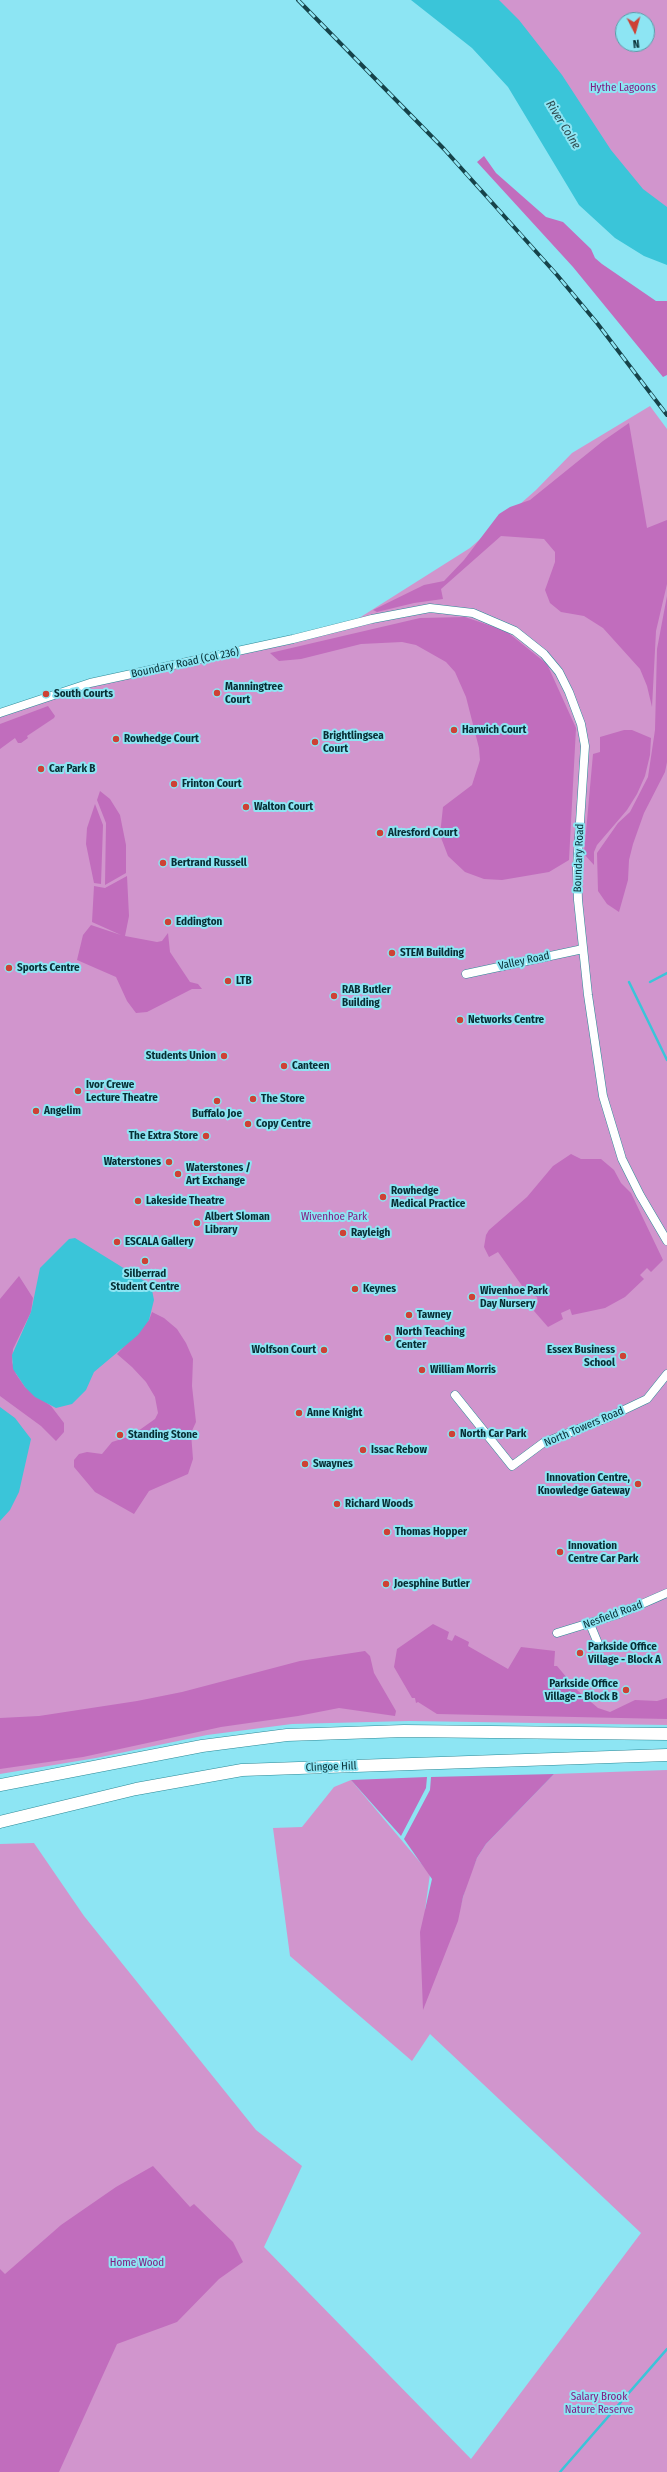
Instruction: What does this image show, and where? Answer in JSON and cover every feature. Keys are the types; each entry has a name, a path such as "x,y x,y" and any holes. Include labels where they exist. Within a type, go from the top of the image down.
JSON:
{"main road":[{"path":"0,1785 202,1746 287,1735 404,1731 667,1734"},
{"name":"Clingoe Hill","path":"0,1822 151,1786 242,1770 667,1755"}],"street":[{"name":"Boundary Road","path":"372,619 430,608 473,613 515,631 544,654 559,672 577,713 585,746 577,868 583,949 592,1020 607,1109 622,1159 631,1179 667,1241"},
{"name":"Boundary Road (Col 236)","path":"0,713 90,683 285,641 372,619"},
{"name":"Valley Road","path":"466,974 583,949"},
{"name":"North Towers Road","path":"455,1395 512,1466 543,1443 609,1417 647,1399 667,1374"},
{"name":"Nesfield Road","path":"557,1633 590,1624 624,1612 667,1593"},
{"path":"590,1624 597,1642"}],"green space":[{"name":"Hythe Lagoons","path":"476,0 667,0 667,233"},
{"path":"484,156 496,173 546,217 563,222 591,249 595,258 602,264 656,301 667,301 667,375 663,377 573,267 477,162"},
{"name":"Wivenhoe Park","path":"650,406 667,429 667,1725 409,1721 292,1724 207,1735 96,1758 0,1774 0,713 65,691 348,625 470,548 536,490 572,453"},
{"path":"629,423 647,528 667,520 667,584 656,631 652,707 647,686 640,669 603,628 584,616 561,612 550,603 545,590 555,562 555,552 544,539 501,536 441,589 443,599 414,603 377,612 373,610 424,585 444,581 464,560 499,514 510,507 530,500 603,441"},
{"path":"667,596 667,762 665,772 644,813 633,844 629,860 628,880 619,912 607,904 598,891 597,853 618,823 630,812 648,777 655,730 657,649"},
{"path":"465,617 506,631 547,664 576,728 569,860 549,872 502,880 484,879 465,872 448,856 440,835 443,807 472,785 480,760 479,748 466,697 455,672 446,662 416,645 402,642 361,644 301,659 279,661 270,653 420,618"},
{"path":"48,706 55,716 54,718 27,736 28,738 21,743 18,743 15,738 0,749 0,724"},
{"path":"624,730 632,730 651,738 650,755 645,776 637,794 627,810 597,845 594,852 594,865 584,854 593,754 600,752 600,737"},
{"path":"100,791 110,799 120,815 126,845 126,873 105,885 106,823 97,800"},
{"path":"95,804 103,825 101,884 94,883 86,844 87,828"},
{"path":"127,876 129,916 125,936 157,942 162,941 168,933 170,952 190,982 198,984 202,989 192,989 147,1012 136,1013 127,1001 116,977 77,960 83,935 91,925 121,935 92,922 94,886 105,888"},
{"path":"571,1154 581,1159 601,1159 614,1170 621,1183 631,1193 663,1260 651,1272 647,1268 640,1275 644,1279 625,1297 605,1308 572,1315 570,1309 561,1313 563,1319 548,1327 534,1311 538,1302 537,1297 525,1290 498,1252 489,1257 484,1247 486,1235 489,1230 527,1197 553,1166"},
{"path":"19,1276 33,1298 31,1312 13,1349 12,1362 16,1374 25,1387 51,1406 64,1423 64,1432 56,1441 41,1426 0,1396 0,1299"},
{"path":"152,1312 164,1318 177,1329 186,1343 193,1359 192,1386 196,1422 191,1433 193,1459 188,1474 149,1491 134,1514 95,1492 74,1467 74,1460 79,1454 87,1452 102,1454 112,1442 131,1436 155,1419 158,1413 155,1397 146,1382 117,1354 149,1320"},
{"path":"433,1624 449,1632 447,1639 452,1641 455,1635 469,1642 468,1646 508,1669 521,1647 555,1651 554,1666 557,1666 578,1691 598,1708 610,1712 635,1700 657,1701 667,1698 667,1719 437,1714 418,1702 416,1703 415,1698 412,1698 394,1667 397,1649"},
{"path":"365,1651 370,1656 374,1673 396,1711 395,1716 339,1708 298,1716 221,1727 83,1757 0,1769 0,1718 39,1716 137,1701 182,1692 300,1661"},
{"name":"Salary Brook Nature Reserve","path":"667,1770 667,2472 0,2472 0,1844 34,1843 84,1916 256,2130 302,2166 264,2247 471,2459 641,2233 430,2034 412,2061 290,1956 273,1828 302,1827 334,1787 351,1780 430,1874 425,1910 460,1908 468,1879 477,1858 486,1844 554,1774"},
{"path":"554,1774 486,1844 477,1858 463,1897 458,1921 423,2010 420,1932 432,1879 404,1839 430,1790 431,1777"},
{"path":"427,1777 426,1788 401,1836 351,1780"},
{"name":"Home Wood","path":"153,2166 190,2207 194,2204 233,2242 243,2262 219,2279 177,2322 117,2344 59,2472 0,2472 0,2269 5,2274 61,2225 116,2187"}],"water":[{"name":"River Colne","path":"411,0 499,0 519,20 562,75 611,150 643,189 667,207 667,265 644,256 615,238 579,205 508,87 472,48"},
{"path":"75,1238 151,1285 154,1300 149,1320 138,1335 94,1372 86,1390 72,1404 56,1408 35,1397 25,1387 13,1369 12,1355 31,1312 40,1268 69,1239"},
{"path":"0,1407 15,1418 31,1439 19,1492 10,1510 0,1521"}],"waterway":[{"path":"650,982 667,973"},
{"path":"629,982 667,1060"},
{"path":"560,2472 667,2349"}],"railway":[{"path":"298,0 444,149 557,275 597,323 667,415"}],"place":[{"name":"Manningtree Court","path":"217,693"},
{"name":"South Courts","path":"46,694"},
{"name":"Harwich Court","path":"454,730"},
{"name":"Rowhedge Court","path":"116,739"},
{"name":"Brightlingsea Court","path":"315,742"},
{"name":"Car Park B","path":"41,769"},
{"name":"Frinton Court","path":"174,784"},
{"name":"Walton Court","path":"246,807"},
{"name":"Alresford Court","path":"380,833"},
{"name":"Bertrand Russell","path":"163,863"},
{"name":"Eddington","path":"168,922"},
{"name":"STEM Building","path":"392,953"},
{"name":"Sports Centre","path":"9,968"},
{"name":"LTB","path":"228,981"},
{"name":"RAB Butler Building","path":"334,996"},
{"name":"Networks Centre","path":"460,1020"},
{"name":"Students Union","path":"224,1056"},
{"name":"Canteen","path":"284,1066"},
{"name":"Ivor Crewe Lecture Theatre","path":"78,1091"},
{"name":"The Store","path":"253,1099"},
{"name":"Buffalo Joe","path":"217,1101"},
{"name":"Angelim","path":"36,1111"},
{"name":"Copy Centre","path":"248,1124"},
{"name":"The Extra Store","path":"206,1136"},
{"name":"Waterstones","path":"169,1162"},
{"name":"Waterstones / Art Exchange","path":"178,1174"},
{"name":"Rowhedge Medical Practice","path":"383,1197"},
{"name":"Lakeside Theatre","path":"138,1201"},
{"name":"Albert Sloman Library","path":"197,1223"},
{"name":"Rayleigh","path":"343,1233"},
{"name":"ESCALA Gallery","path":"117,1242"},
{"name":"Silberrad Student Centre","path":"145,1261"},
{"name":"Keynes","path":"355,1289"},
{"name":"Wivenhoe Park Day Nursery","path":"472,1297"},
{"name":"Tawney","path":"409,1315"},
{"name":"North Teaching Center","path":"388,1338"},
{"name":"Wolfson Court","path":"324,1350"},
{"name":"Essex Business School","path":"623,1356"},
{"name":"William Morris","path":"422,1370"},
{"name":"Anne Knight","path":"299,1413"},
{"name":"North Car Park","path":"452,1434"},
{"name":"Standing Stone","path":"120,1435"},
{"name":"Issac Rebow","path":"363,1450"},
{"name":"Swaynes","path":"305,1464"},
{"name":"Innovation Centre, Knowledge Gateway","path":"638,1484"},
{"name":"Richard Woods","path":"337,1504"},
{"name":"Thomas Hopper","path":"387,1532"},
{"name":"Innovation Centre Car Park","path":"560,1552"},
{"name":"Joesphine Butler","path":"386,1584"},
{"name":"Parkside Office Village - Block A","path":"580,1653"},
{"name":"Parkside Office Village - Block B","path":"626,1690"}]}
